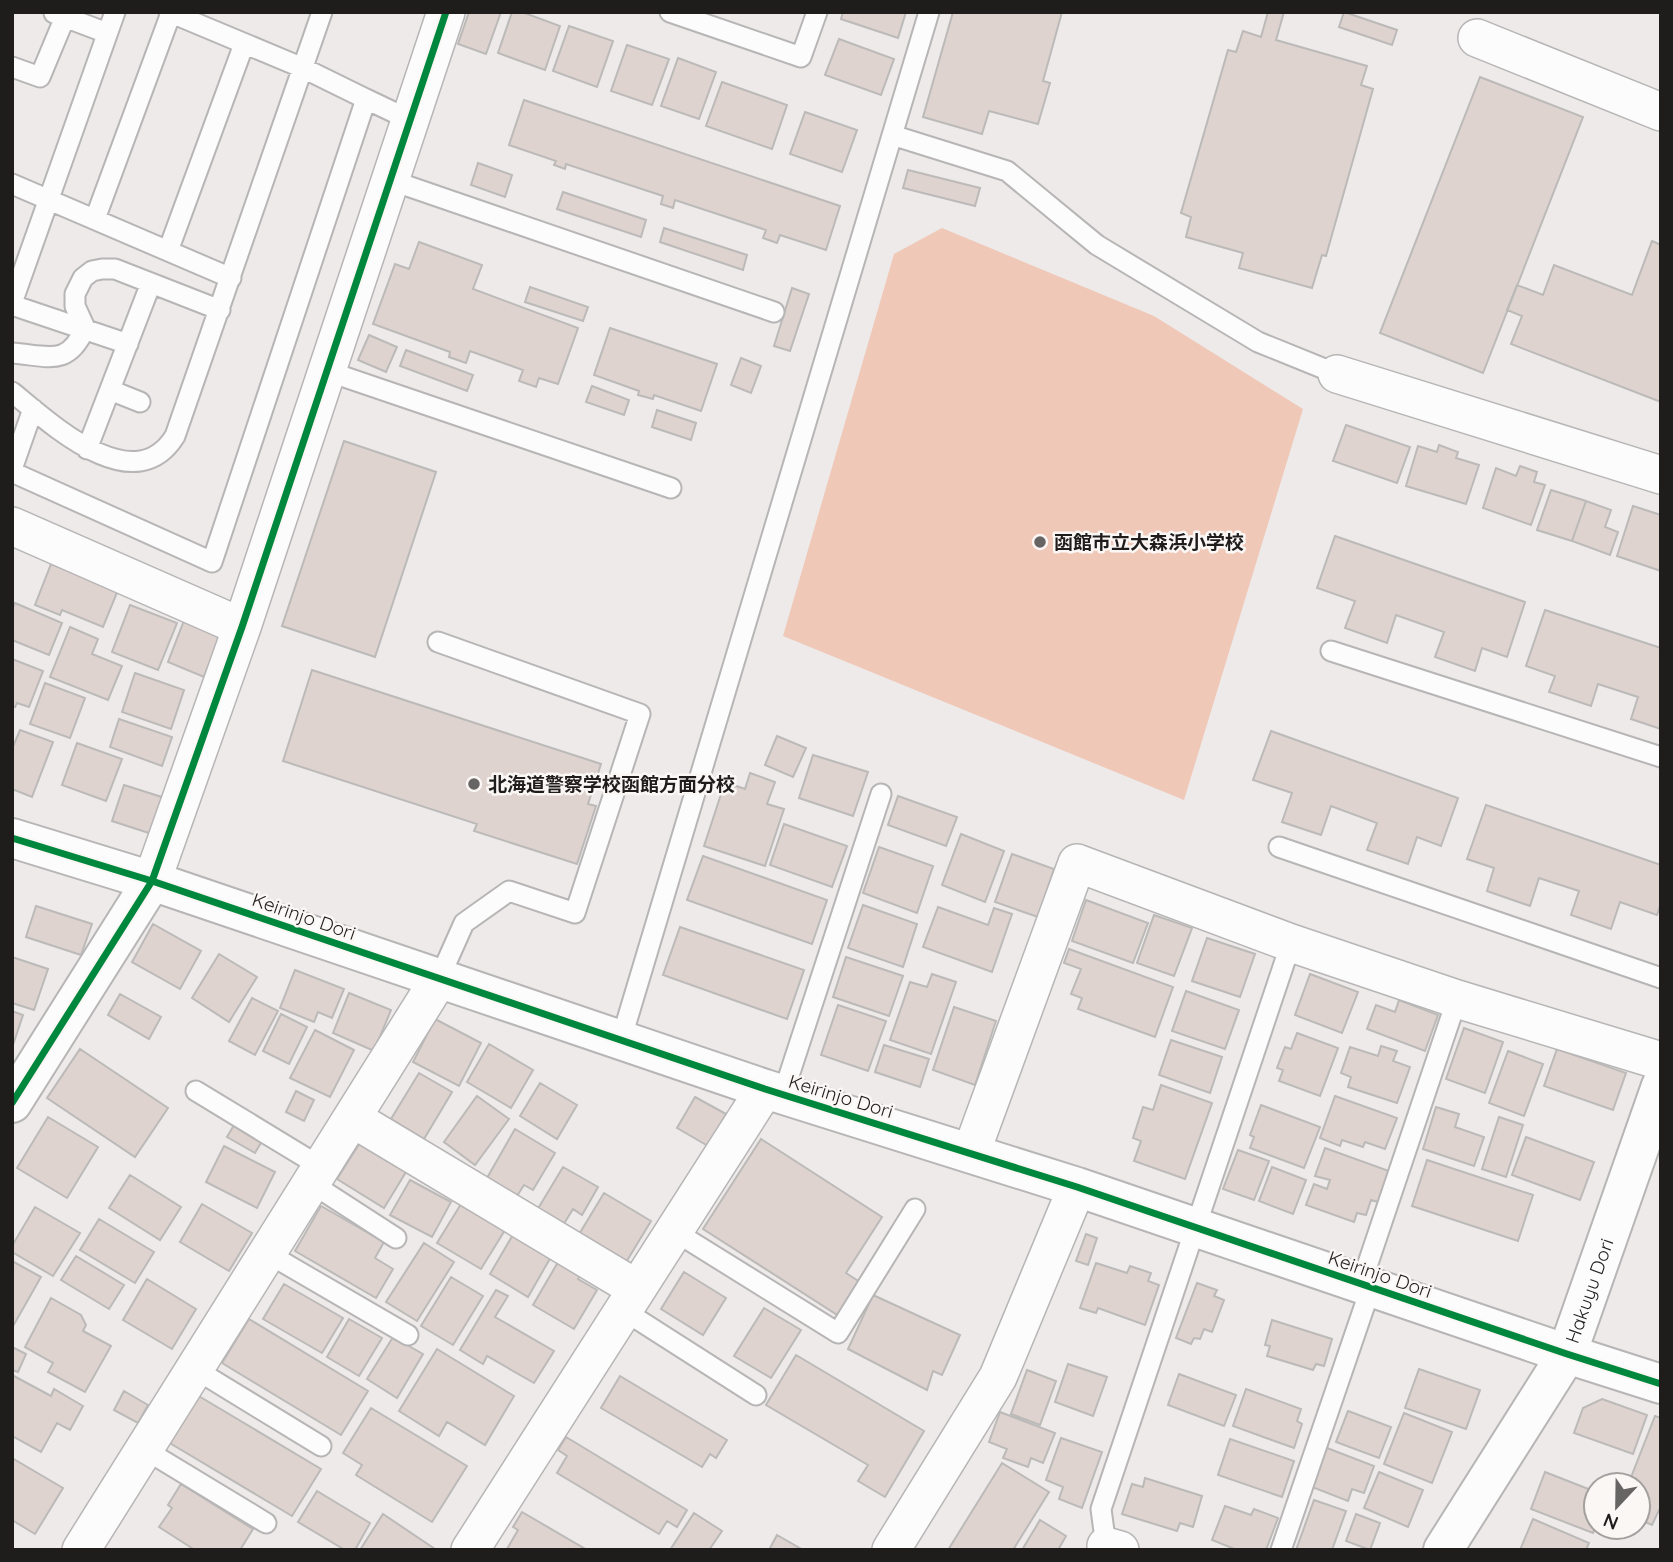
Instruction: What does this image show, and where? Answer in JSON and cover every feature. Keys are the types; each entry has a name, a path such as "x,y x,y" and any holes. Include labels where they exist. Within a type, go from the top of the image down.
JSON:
{"street":[{"path":"12,1103 152,881 242,627 446,12"},
{"path":"1477,38 1661,112"},
{"path":"1337,374 1661,475"},
{"path":"12,527 242,627"},
{"name":"Keirinjo Dori","path":"12,838 152,881 774,1091 1077,1187 1661,1384"},
{"path":"971,1153 1077,863 1292,943 1457,999 1661,1061"},
{"path":"81,1550 439,979"},
{"name":"Hakuyu Dori","path":"1443,1550 1567,1354 1661,1086"},
{"path":"470,1550 674,1231 774,1091"},
{"path":"352,1118 630,1300"},
{"path":"891,1550 998,1377 1077,1187"}],"lane":[{"path":"115,12 12,304 128,344"},
{"path":"12,392 87,449 104,457 128,462 152,457 170,445 220,310 322,12"},
{"path":"670,12 801,57 817,12"},
{"path":"621,1040 929,12"},
{"path":"94,219 170,13 303,68 410,120"},
{"path":"12,67 40,77 59,15 107,33"},
{"path":"168,251 244,44"},
{"path":"33,409 12,470 212,562 366,99"},
{"path":"892,135 1007,171 1097,245 1258,342 1337,374"},
{"path":"390,180 774,312"},
{"path":"12,184 231,278"},
{"path":"85,328 76,310 75,299 80,281 88,273 110,268 220,310"},
{"path":"87,449 151,283"},
{"path":"12,353 64,355 78,344 85,328"},
{"path":"327,371 671,488"},
{"path":"110,390 140,402"},
{"path":"438,642 640,714 575,913 509,891 464,923 439,979"},
{"path":"1331,652 1661,757"},
{"path":"774,1091 881,794"},
{"path":"1279,847 1661,978"},
{"path":"1113,1548 1101,1509 1292,943"},
{"path":"1281,1550 1457,999"},
{"path":"196,1091 316,1175 396,1238"},
{"path":"674,1231 838,1334 915,1209"},
{"path":"267,1253 408,1335"},
{"path":"630,1300 756,1395"},
{"path":"195,1369 321,1446"},
{"path":"144,1449 266,1523"}],"shaded area":[{"path":"942,228 1154,316 1303,409 1184,800 783,636 894,254"}],"building":[{"path":"469,12 501,12 486,54 458,44"},
{"path":"512,12 522,12 560,26 545,70 498,53"},
{"path":"843,12 906,12 898,38 841,19"},
{"path":"953,12 1062,12 1043,81 1050,83 1038,124 989,111 982,134 923,117"},
{"path":"1268,12 1284,12 1276,40 1367,66 1361,85 1373,89 1326,256 1322,255 1312,288 1239,268 1243,253 1186,237 1191,217 1181,213 1228,50 1236,52 1243,31 1261,37"},
{"path":"1344,12 1397,30 1392,45 1339,27"},
{"path":"569,26 613,41 597,87 553,71"},
{"path":"839,39 894,59 881,95 825,75"},
{"path":"627,45 669,59 652,105 611,91"},
{"path":"678,58 716,72 699,119 661,106"},
{"path":"1480,77 1583,117 1483,373 1380,333"},
{"path":"722,82 787,105 772,149 706,126"},
{"path":"524,100 840,206 826,250 780,235 777,243 763,238 766,230 675,200 673,208 661,204 663,196 566,164 565,169 554,165 556,161 509,145"},
{"path":"805,112 857,130 842,172 790,154"},
{"path":"478,163 512,175 505,197 471,185"},
{"path":"908,170 980,188 975,206 903,188"},
{"path":"563,192 646,220 641,237 557,209"},
{"path":"664,228 747,255 743,270 660,242"},
{"path":"1652,241 1661,245 1661,402 1511,344 1522,316 1507,310 1517,285 1543,295 1554,265 1632,295"},
{"path":"419,242 482,265 473,289 578,328 558,384 539,378 536,387 519,381 523,370 470,351 466,363 449,357 450,352 373,324 395,264 409,269"},
{"path":"530,287 588,307 583,321 525,302"},
{"path":"792,288 809,294 790,351 774,346"},
{"path":"610,328 717,364 701,411 654,395 653,399 638,395 639,391 594,375"},
{"path":"369,335 397,347 386,372 358,360"},
{"path":"406,350 473,375 467,391 400,366"},
{"path":"741,358 761,366 751,393 731,385"},
{"path":"592,386 629,400 624,415 586,402"},
{"path":"657,410 696,423 691,440 652,427"},
{"path":"1346,425 1410,447 1397,483 1333,461"},
{"path":"344,441 436,472 375,657 282,626"},
{"path":"1439,445 1458,452 1456,458 1479,465 1466,504 1406,486 1418,446 1437,452"},
{"path":"1520,466 1537,472 1534,482 1545,485 1531,525 1483,508 1496,468 1516,476"},
{"path":"1551,490 1586,501 1572,541 1537,530"},
{"path":"1586,501 1611,510 1605,527 1618,532 1610,555 1572,541"},
{"path":"1633,506 1661,515 1661,571 1617,556"},
{"path":"1335,536 1525,602 1507,657 1482,648 1475,671 1435,657 1444,632 1396,615 1387,643 1345,628 1355,601 1317,588"},
{"path":"51,564 118,590 103,627 62,610 60,615 35,605"},
{"path":"15,603 62,623 49,655 12,640 12,609"},
{"path":"130,605 177,623 158,670 112,652"},
{"path":"1545,610 1661,648 1661,729 1631,719 1638,697 1598,684 1591,706 1549,692 1555,676 1526,666"},
{"path":"185,618 222,633 204,677 168,662"},
{"path":"70,627 98,639 92,654 122,666 108,700 50,677"},
{"path":"12,659 43,671 29,707 17,703 15,707 12,706"},
{"name":"北海道警察学校函館方面分校","path":"312,670 601,764 588,804 596,806 577,864 474,831 477,824 283,761"},
{"path":"135,673 184,690 171,729 122,712"},
{"path":"45,683 85,698 70,738 30,724"},
{"path":"119,719 172,737 162,766 110,747"},
{"path":"20,730 53,742 32,797 12,789 12,749"},
{"path":"1271,731 1458,798 1441,846 1417,837 1408,864 1367,850 1377,823 1331,806 1321,835 1282,822 1292,793 1253,780"},
{"path":"777,736 806,748 793,777 765,765"},
{"path":"77,743 122,759 106,801 62,785"},
{"path":"813,755 868,772 853,816 799,798"},
{"path":"750,773 775,782 767,804 784,809 765,866 704,846 725,782 745,789"},
{"path":"124,785 168,799 155,835 112,821"},
{"path":"898,796 957,817 946,846 888,825"},
{"path":"1486,805 1661,865 1661,903 1657,915 1620,902 1611,929 1571,915 1579,891 1539,878 1530,906 1487,891 1494,868 1467,859"},
{"path":"784,824 847,846 832,887 770,865"},
{"path":"961,834 1004,851 985,902 942,885"},
{"path":"879,847 933,866 917,913 863,893"},
{"path":"1012,854 1054,869 1038,917 995,902"},
{"path":"703,856 827,900 812,944 687,900"},
{"path":"1086,900 1148,923 1133,963 1072,941"},
{"path":"863,905 917,924 903,967 848,948"},
{"path":"36,906 92,924 81,955 26,937"},
{"path":"938,907 988,925 994,908 1012,914 992,972 923,947"},
{"path":"1154,915 1192,928 1174,976 1137,963"},
{"path":"153,924 201,951 180,989 132,962"},
{"path":"680,927 804,970 787,1019 663,975"},
{"path":"1207,938 1255,954 1240,997 1192,981"},
{"path":"1069,949 1173,987 1155,1037 1078,1009 1082,998 1071,994 1081,969 1064,963"},
{"path":"219,954 257,977 229,1022 192,998"},
{"path":"12,957 48,969 34,1010 12,1003"},
{"path":"846,957 903,976 889,1016 833,997"},
{"path":"295,970 344,989 332,1018 318,1012 314,1022 280,1008"},
{"path":"932,974 956,982 931,1054 890,1040 910,982 927,987"},
{"path":"1310,974 1358,992 1342,1033 1295,1015"},
{"path":"1186,991 1239,1010 1225,1049 1172,1031"},
{"path":"349,993 391,1010 374,1051 333,1033"},
{"path":"120,994 161,1017 149,1039 108,1015"},
{"path":"252,998 278,1011 255,1055 229,1041"},
{"path":"1399,1000 1438,1015 1425,1051 1367,1029 1376,1005 1395,1012"},
{"path":"838,1005 886,1021 868,1071 821,1055"},
{"path":"954,1007 996,1021 975,1085 933,1070"},
{"path":"12,1011 23,1015 12,1048"},
{"path":"281,1014 307,1027 289,1064 263,1051"},
{"path":"435,1019 481,1043 459,1086 413,1062"},
{"path":"1464,1028 1503,1042 1485,1093 1446,1079"},
{"path":"315,1030 354,1050 330,1097 290,1078"},
{"path":"1297,1033 1338,1048 1320,1096 1279,1081 1283,1070 1277,1068 1285,1047 1291,1049"},
{"path":"1171,1040 1222,1057 1210,1093 1159,1075"},
{"path":"489,1044 533,1070 511,1108 467,1082"},
{"path":"884,1045 929,1059 920,1087 875,1072"},
{"path":"1381,1046 1397,1051 1393,1061 1410,1067 1397,1103 1348,1087 1351,1077 1341,1073 1350,1047 1378,1056"},
{"path":"80,1049 168,1108 135,1157 47,1098"},
{"path":"1557,1049 1626,1073 1613,1110 1544,1086"},
{"path":"1508,1051 1543,1064 1524,1116 1489,1103"},
{"path":"419,1073 452,1092 424,1139 391,1119"},
{"path":"540,1083 577,1105 557,1139 520,1116"},
{"path":"1161,1085 1212,1103 1185,1179 1134,1161 1141,1141 1133,1138 1143,1107 1153,1110"},
{"path":"296,1091 314,1100 304,1121 286,1112"},
{"path":"477,1096 509,1119 475,1165 444,1142"},
{"path":"1335,1096 1397,1118 1385,1149 1365,1142 1363,1147 1342,1140 1340,1146 1320,1138"},
{"path":"695,1097 726,1114 708,1146 677,1128"},
{"path":"1261,1105 1320,1127 1304,1168 1250,1148 1254,1137 1250,1135"},
{"path":"1436,1107 1459,1114 1455,1127 1484,1137 1474,1166 1423,1149"},
{"path":"48,1117 98,1147 67,1198 17,1168"},
{"path":"1499,1117 1523,1125 1506,1177 1482,1169"},
{"path":"234,1125 262,1141 255,1153 227,1137"},
{"path":"515,1129 555,1153 533,1190 524,1185 517,1196 487,1178"},
{"path":"1526,1137 1594,1162 1580,1200 1512,1175"},
{"path":"363,1138 409,1167 384,1208 337,1179"},
{"path":"761,1139 882,1217 846,1273 860,1282 839,1316 703,1229"},
{"path":"224,1146 275,1172 257,1208 206,1182"},
{"path":"1325,1148 1389,1171 1378,1202 1371,1200 1366,1215 1357,1213 1354,1222 1306,1205 1314,1184 1327,1189 1330,1180 1315,1176"},
{"path":"1238,1150 1269,1161 1254,1200 1223,1189"},
{"path":"1427,1160 1533,1195 1518,1241 1412,1206"},
{"path":"563,1167 598,1187 582,1215 573,1209 562,1227 536,1212"},
{"path":"1272,1167 1306,1180 1293,1214 1259,1201"},
{"path":"130,1175 181,1207 160,1240 109,1208"},
{"path":"410,1180 451,1202 432,1237 390,1215"},
{"path":"604,1193 651,1221 625,1264 578,1236"},
{"path":"202,1204 252,1233 229,1271 180,1242"},
{"path":"461,1204 505,1230 481,1269 437,1243"},
{"path":"321,1206 384,1242 375,1258 393,1269 376,1298 295,1251"},
{"path":"35,1207 80,1233 53,1276 12,1252 12,1246"},
{"path":"99,1219 154,1252 135,1283 80,1250"},
{"path":"514,1233 552,1255 528,1297 490,1274"},
{"path":"1086,1234 1097,1238 1088,1265 1076,1261"},
{"path":"424,1243 454,1262 417,1321 386,1302"},
{"path":"76,1256 124,1285 109,1309 61,1280"},
{"path":"561,1257 583,1269 578,1279 597,1290 574,1329 533,1305"},
{"path":"12,1261 41,1277 12,1328"},
{"path":"1096,1263 1127,1273 1130,1266 1151,1273 1148,1281 1159,1285 1145,1325 1098,1308 1096,1313 1080,1308"},
{"path":"684,1272 726,1298 703,1335 661,1309"},
{"path":"451,1277 483,1296 453,1345 421,1326"},
{"path":"147,1279 196,1309 172,1349 123,1320"},
{"path":"1197,1283 1217,1290 1214,1296 1224,1300 1212,1332 1204,1329 1200,1339 1194,1338 1191,1344 1176,1338"},
{"path":"284,1284 343,1318 322,1353 263,1319"},
{"path":"496,1290 508,1296 495,1317 554,1351 534,1383 487,1356 483,1364 460,1350"},
{"path":"873,1295 960,1335 942,1375 933,1371 927,1390 848,1349"},
{"path":"51,1298 81,1315 86,1325 83,1331 111,1346 85,1392 48,1372 53,1363 25,1347"},
{"path":"764,1308 801,1330 771,1378 734,1356"},
{"path":"249,1319 368,1391 341,1435 222,1363"},
{"path":"349,1319 382,1338 359,1376 327,1357"},
{"path":"1272,1320 1332,1339 1324,1366 1316,1364 1313,1370 1267,1356 1270,1346 1265,1345"},
{"path":"393,1337 423,1354 397,1398 367,1379"},
{"path":"12,1347 26,1354 18,1372 12,1370"},
{"path":"437,1349 514,1396 485,1445 447,1422 439,1436 399,1411"},
{"path":"796,1355 924,1431 885,1497 858,1481 868,1465 766,1405"},
{"path":"1068,1364 1107,1377 1093,1416 1055,1402"},
{"path":"1419,1369 1480,1390 1466,1429 1405,1408"},
{"path":"1027,1370 1056,1381 1040,1425 1011,1414"},
{"path":"1179,1374 1236,1395 1224,1426 1168,1405"},
{"path":"12,1375 51,1396 54,1389 83,1406 70,1430 57,1423 41,1452 12,1436"},
{"path":"620,1376 727,1440 716,1458 710,1454 702,1467 601,1408"},
{"path":"1246,1389 1301,1409 1297,1421 1302,1424 1294,1448 1233,1426"},
{"path":"124,1391 148,1405 138,1423 114,1410"},
{"path":"197,1395 321,1469 292,1516 168,1442"},
{"path":"1602,1399 1647,1415 1633,1454 1574,1433 1583,1408"},
{"path":"371,1408 467,1466 432,1522 356,1475 362,1465 343,1453"},
{"path":"1348,1411 1391,1427 1379,1458 1336,1442"},
{"path":"1000,1412 1055,1433 1043,1463 1031,1458 1028,1467 1003,1458 1007,1449 989,1442"},
{"path":"1404,1413 1452,1432 1432,1483 1384,1464"},
{"path":"1655,1416 1661,1418 1661,1506 1652,1525 1652,1471 1633,1471"},
{"path":"566,1437 687,1510 677,1527 667,1521 659,1534 557,1473 567,1456 558,1450"},
{"path":"1061,1438 1102,1452 1082,1508 1059,1499 1063,1487 1046,1480"},
{"path":"1230,1439 1294,1461 1282,1497 1218,1475"},
{"path":"1327,1448 1374,1466 1364,1493 1352,1489 1348,1501 1312,1487"},
{"path":"12,1458 63,1488 35,1534 12,1520"},
{"path":"1002,1463 1049,1492 1013,1550 948,1550"},
{"path":"1379,1472 1423,1490 1408,1527 1364,1508"},
{"path":"1545,1472 1582,1487 1582,1529 1531,1509"},
{"path":"1145,1478 1202,1496 1193,1527 1180,1523 1177,1531 1122,1514 1132,1484 1143,1487"},
{"path":"181,1484 253,1529 240,1550 195,1550 159,1527 172,1508 168,1505"},
{"path":"317,1491 370,1523 355,1550 345,1550 298,1522"},
{"path":"1314,1500 1346,1511 1332,1550 1296,1550"},
{"path":"1225,1506 1251,1515 1254,1509 1278,1518 1266,1550 1237,1550 1212,1540"},
{"path":"522,1512 587,1550 507,1549 518,1530 513,1527"},
{"path":"694,1513 722,1531 709,1550 670,1550"},
{"path":"383,1514 435,1549 435,1550 360,1550"},
{"path":"1356,1514 1380,1523 1370,1550 1346,1541"},
{"path":"1533,1519 1589,1543 1586,1550 1520,1550"},
{"path":"1040,1520 1066,1536 1058,1550 1022,1550"},
{"path":"777,1535 803,1550 769,1550"}],"cycle path":[{"path":"12,1103 152,881 242,627 446,12"},
{"path":"12,838 152,881 765,1089 1077,1187 1661,1384"}],"place":[{"name":"函館市立大森浜小学校","path":"1040,542"},
{"name":"北海道警察学校函館方面分校","path":"474,784"}]}
